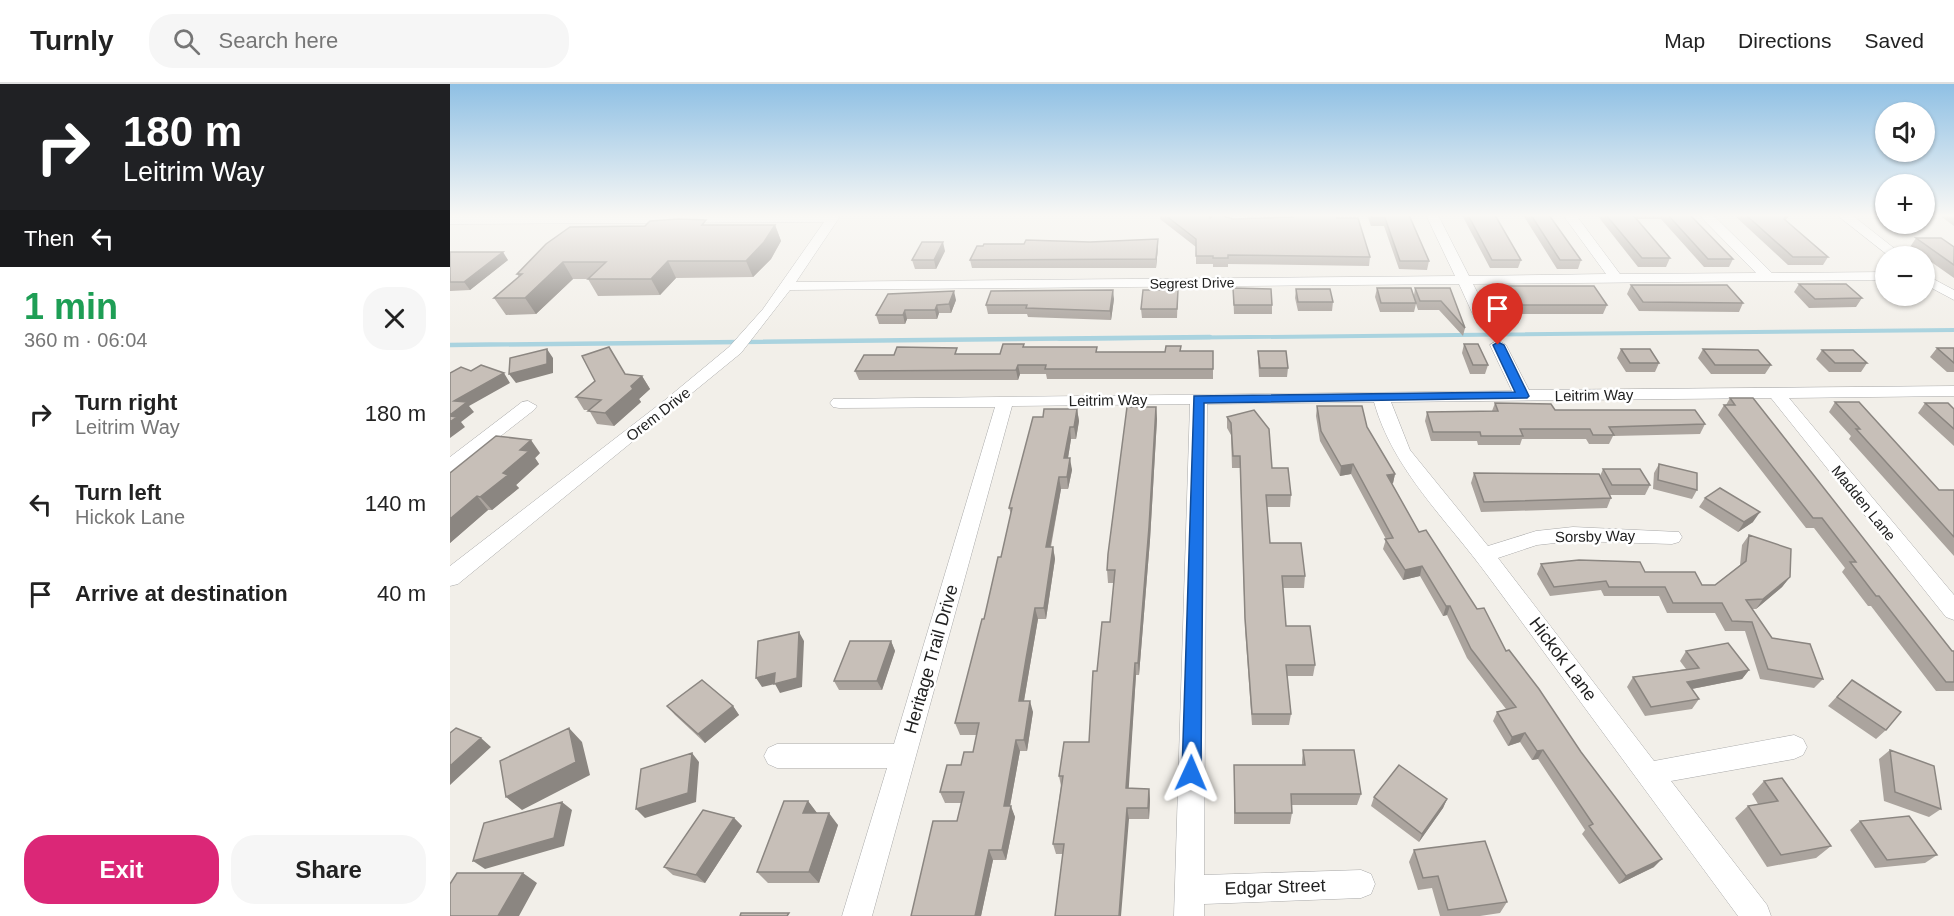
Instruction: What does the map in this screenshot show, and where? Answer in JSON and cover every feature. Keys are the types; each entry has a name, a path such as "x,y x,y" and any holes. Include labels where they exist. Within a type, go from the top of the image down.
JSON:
{"street":[{"name":"Orem Drive","path":"450,578 680,397 735,350 786,286 808,254"},
{"path":"1452,254 1483,319"},
{"path":"1598,254 1616,279"},
{"path":"1744,254 1768,278"},
{"name":"Segrest Drive","path":"786,286 1875,276"},
{"path":"1935,285 1954,296"},
{"path":"1498,345 1523,396"},
{"name":"Leitrim Way","path":"839,403 1954,391"},
{"name":"Madden Lane","path":"1776,393 1954,611"},
{"name":"Hickok Lane","path":"1381,397 1389,424 1402,452 1484,555 1756,916"},
{"path":"1189,903 1198,399"},
{"name":"Heritage Trail Drive","path":"857,916 1005,401"},
{"path":"450,466 528,406"},
{"name":"Sorsby Way","path":"1484,555 1536,538 1573,534 1672,537"},
{"path":"1649,774 1713,760 1794,747"},
{"path":"777,756 903,756"},
{"name":"Edgar Street","path":"1189,903 1361,884"}],"building":[{"path":"450,254 501,254 464,282 450,282"},
{"path":"537,254 753,254 746,261 668,261 651,279 588,279 606,262 563,262 525,298 494,298 522,274 517,274"},
{"path":"915,254 937,254 934,260 912,260"},
{"path":"973,254 1157,254 1156,259 970,260"},
{"path":"1196,254 1369,254 1370,257 1228,255 1228,258 1213,258 1213,256 1196,256"},
{"path":"1397,254 1426,254 1429,261 1400,261"},
{"path":"1489,254 1517,254 1521,260 1492,260"},
{"path":"1556,254 1577,254 1581,260 1560,260"},
{"path":"1639,254 1666,254 1670,258 1642,258"},
{"path":"1703,254 1728,254 1733,259 1708,259"},
{"path":"1789,254 1824,254 1828,257 1793,257"},
{"path":"1938,254 1954,254 1954,265"},
{"path":"1799,284 1846,284 1862,298 1815,299"},
{"path":"1631,285 1727,285 1743,303 1643,302"},
{"path":"1496,286 1594,286 1607,305 1504,305"},
{"path":"1233,288 1271,289 1272,305 1234,305"},
{"path":"1377,288 1411,288 1416,303 1381,303"},
{"path":"1415,288 1450,288 1465,328 1441,301 1420,301"},
{"path":"1296,289 1330,289 1333,302 1298,302"},
{"path":"1113,290 1110,311 1026,308 1027,305 986,305 991,291"},
{"path":"1143,290 1178,290 1177,309 1141,309"},
{"path":"954,291 949,304 937,305 935,310 905,310 903,315 876,315 888,294"},
{"path":"1003,344 1024,344 1023,347 1097,347 1096,352 1165,352 1166,346 1181,346 1180,351 1213,351 1213,369 1045,369 1046,365 1018,365 1016,370 855,371 864,355 894,355 897,347 957,348 955,354 1000,354"},
{"path":"1464,344 1478,344 1488,365 1473,365"},
{"path":"609,347 625,374 642,376 631,386 633,389 605,413 588,411 601,400 576,397 595,381 582,356"},
{"path":"1937,348 1954,348 1954,363"},
{"path":"547,349 547,364 509,374 510,358"},
{"path":"1621,349 1650,349 1659,363 1630,363"},
{"path":"1703,349 1758,350 1771,365 1715,365"},
{"path":"1822,350 1853,350 1867,363 1835,363"},
{"path":"1258,351 1286,351 1288,368 1260,368"},
{"path":"481,365 504,373 454,401 467,402 450,415 450,373 461,367 471,371"},
{"path":"1730,398 1753,398 1954,651 1954,682 1946,682 1879,596 1876,596 1850,562 1856,562 1822,518 1813,518 1724,405 1735,405"},
{"path":"1835,402 1859,402 1939,490 1954,490 1954,537 1856,429 1860,429"},
{"path":"1495,403 1551,404 1555,410 1695,410 1705,424 1609,427 1614,435 1593,435 1590,429 1520,429 1523,436 1481,436 1480,432 1433,432 1427,412 1498,411"},
{"path":"1925,403 1948,403 1954,409 1954,429"},
{"path":"1317,406 1362,406 1367,427 1395,474 1387,475 1419,532 1426,530 1477,609 1484,608 1506,651 1509,650 1539,689 1581,752 1662,859 1626,876 1589,826 1593,824 1543,750 1537,751 1525,733 1512,737 1497,712 1516,707 1471,649 1450,606 1446,606 1422,566 1405,570 1385,539 1393,538 1353,464 1341,466 1321,431"},
{"path":"1127,407 1156,407 1149,527 1138,663 1135,663 1126,788 1149,789 1148,808 1127,808 1119,916 1055,916 1064,844 1053,844 1063,776 1059,776 1064,742 1089,742 1093,671 1097,671 1102,622 1110,622 1115,570 1107,570 1108,554"},
{"path":"1044,409 1077,409 1074,427 1070,427 1064,458 1070,458 1067,477 1059,477 1046,547 1053,547 1044,608 1035,608 1026,659 1019,701 1030,701 1024,740 1016,740 1004,806 1011,806 1002,850 989,850 975,916 911,916 933,821 957,821 964,792 940,792 947,765 961,765 964,752 973,752 979,723 955,723 982,619 984,619 998,557 1001,557 1012,508 1009,508 1033,417 1043,417"},
{"path":"1254,410 1269,429 1272,468 1288,468 1291,495 1266,495 1270,543 1301,543 1305,576 1282,576 1286,626 1310,626 1315,665 1286,665 1291,714 1252,714 1245,618 1240,456 1233,456 1231,423 1227,417"},
{"path":"496,436 531,440 520,450 529,451 503,473 508,475 480,497 477,496 450,519 450,473"},
{"path":"1659,464 1697,473 1697,490 1658,480"},
{"path":"1603,469 1640,469 1650,485 1612,485"},
{"path":"1474,473 1599,474 1611,498 1484,502"},
{"path":"1720,488 1760,512 1744,522 1705,498"},
{"path":"1749,535 1791,549 1790,577 1763,599 1746,600 1772,638 1810,644 1823,679 1768,669 1752,622 1732,621 1722,603 1673,603 1665,587 1609,587 1606,581 1554,587 1541,564 1579,560 1640,562 1645,572 1695,572 1702,585 1715,585 1746,561"},
{"path":"799,632 797,678 774,684 775,673 756,678 758,641"},
{"path":"850,641 891,641 877,681 834,681"},
{"path":"1728,643 1749,670 1687,682 1699,699 1651,707 1633,677 1699,668 1686,651"},
{"path":"702,680 733,706 698,734 667,706"},
{"path":"1852,680 1901,712 1886,730 1837,697"},
{"path":"456,728 481,738 450,766 450,733"},
{"path":"569,728 576,762 506,797 500,761"},
{"path":"1303,750 1354,750 1361,794 1291,794 1292,813 1235,813 1234,765 1305,765"},
{"path":"1890,750 1934,766 1941,809 1895,792"},
{"path":"692,753 688,793 636,809 641,769"},
{"path":"1399,765 1447,799 1422,834 1374,797"},
{"path":"1782,778 1831,846 1781,855 1748,806 1778,801 1764,781"},
{"path":"784,801 808,801 803,813 829,813 809,872 757,872"},
{"path":"562,802 554,838 473,861 484,823"},
{"path":"703,810 734,818 696,875 664,867"},
{"path":"1909,816 1937,855 1887,860 1860,821"},
{"path":"1485,841 1507,902 1448,910 1438,876 1423,878 1414,850"},
{"path":"457,873 523,873 498,916 450,916 450,884"},
{"path":"741,913 789,913 787,916 740,916"}],"waterway":[{"path":"1059,339 1954,330"},
{"path":"450,345 1210,337"}],"route":[{"path":"1191,773 1198,399 1523,396 1498,345"}]}
